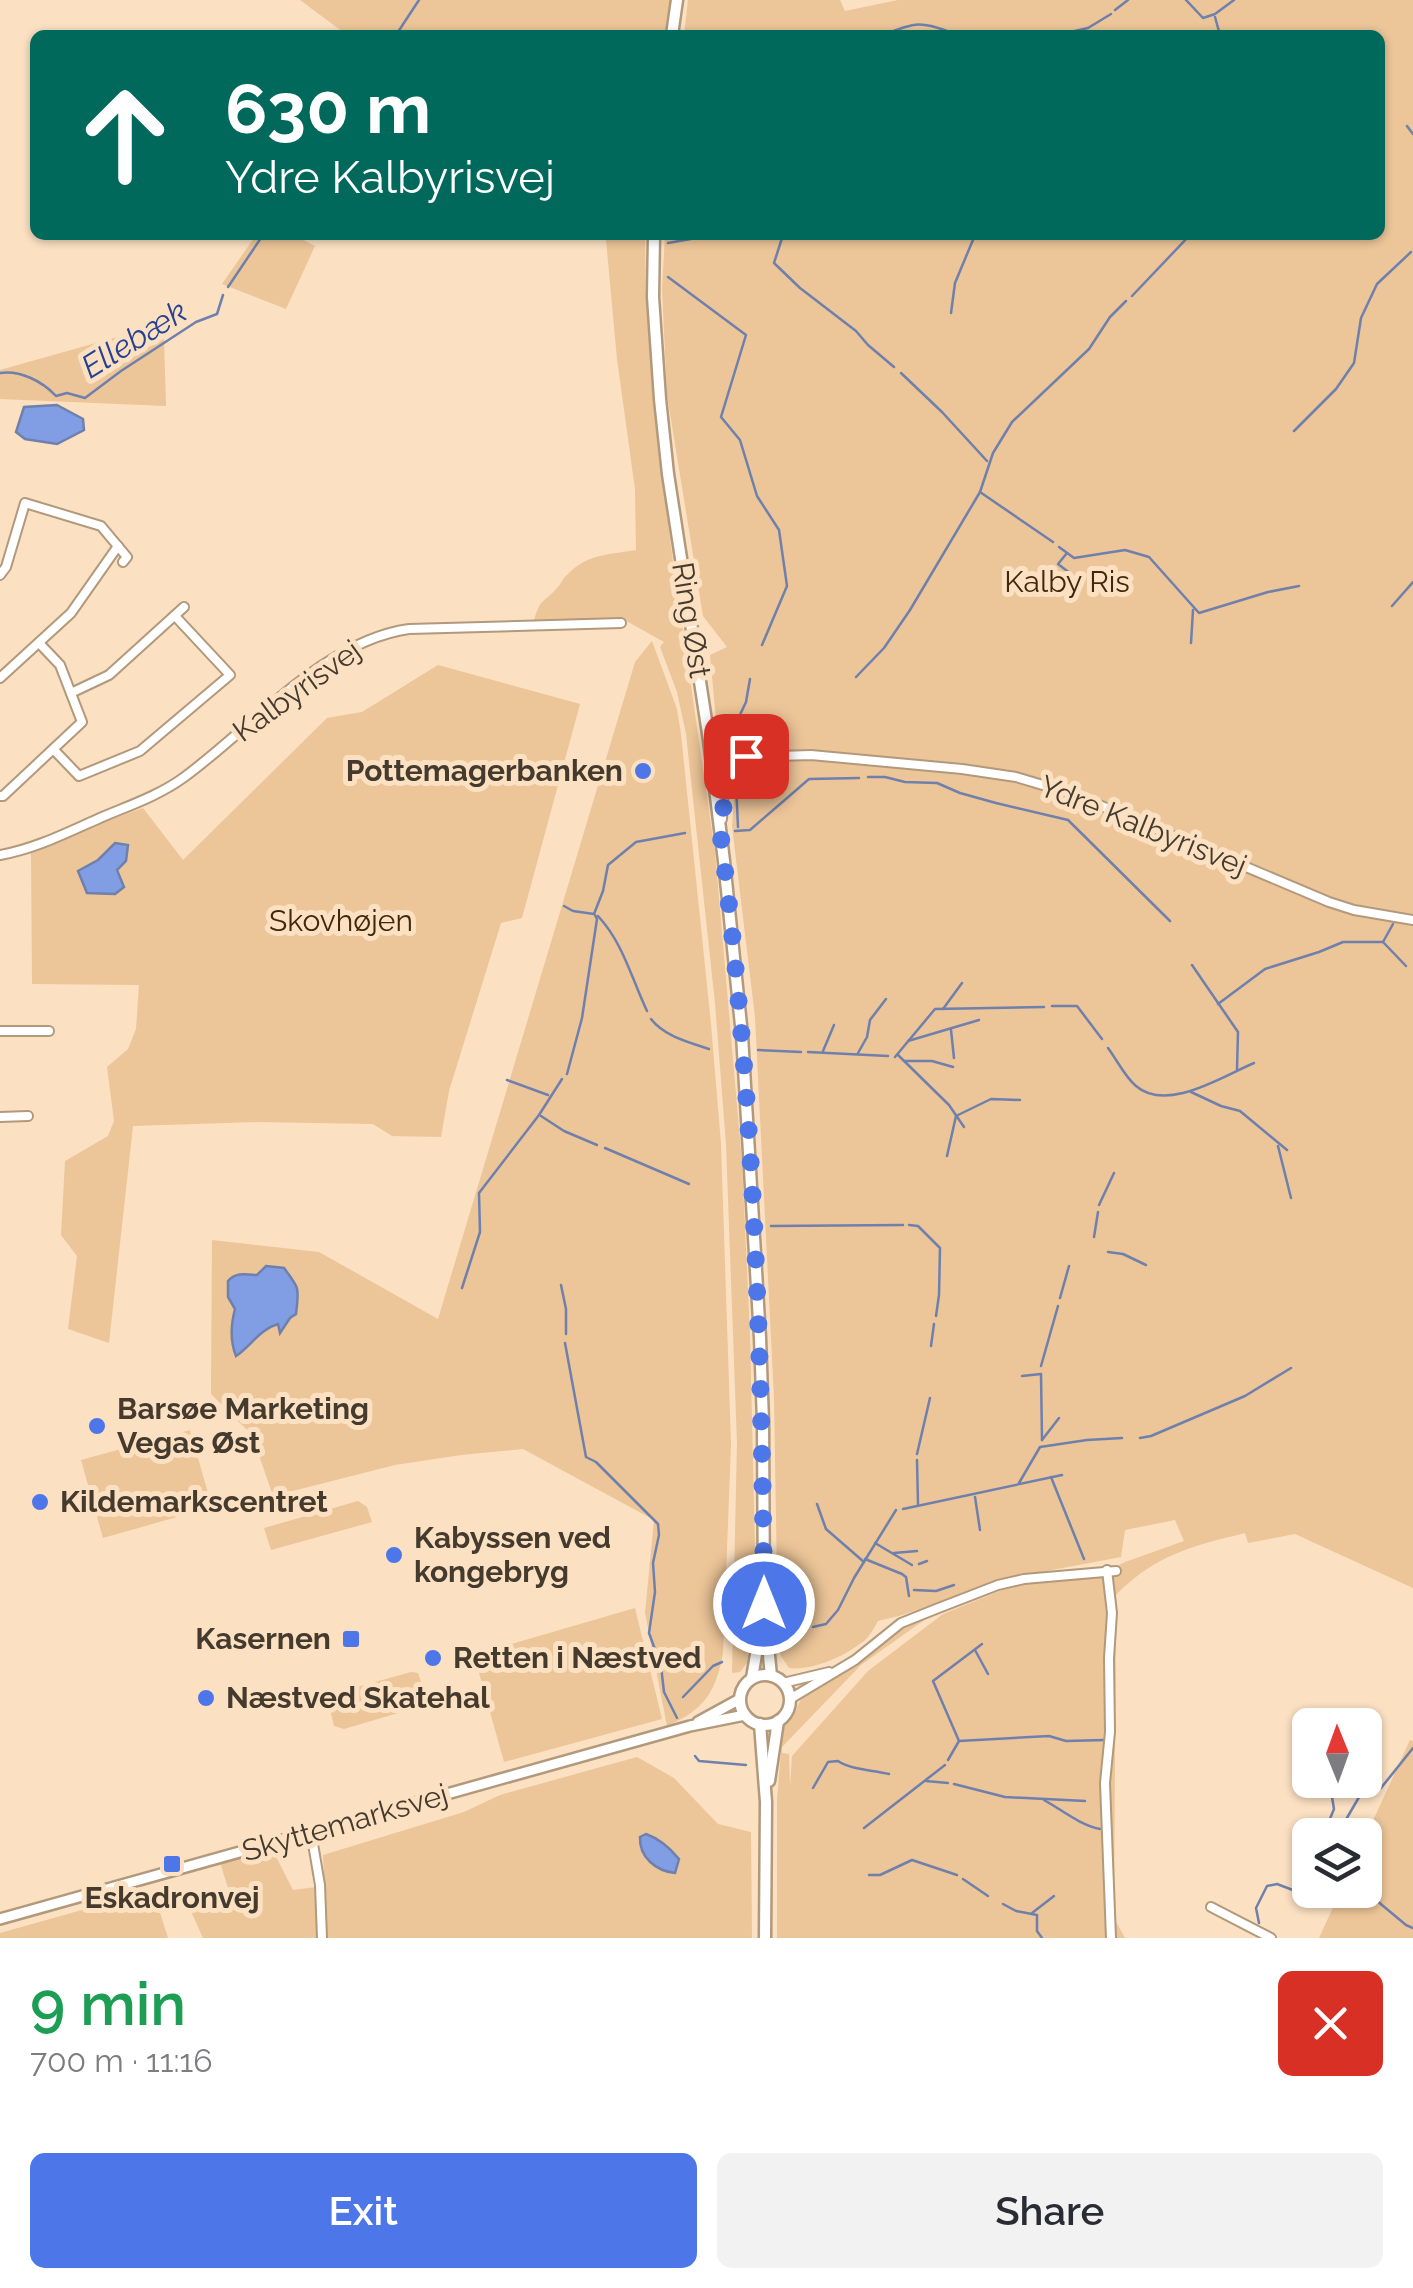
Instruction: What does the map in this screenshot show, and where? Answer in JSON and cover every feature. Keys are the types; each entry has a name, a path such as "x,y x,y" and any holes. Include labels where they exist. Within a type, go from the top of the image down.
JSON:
{"main road":[{"path":"673,30 677,0"},
{"name":"Ring Øst","path":"654,240 653,296 668,474 709,745 742,1035 760,1338 764,1604 771,1676"},
{"name":"Ring Øst","path":"752,1678 764,1604"},
{"path":"771,1676 784,1684 790,1699 778,1721 760,1724 745,1715 740,1699 743,1687 752,1678 771,1676"},
{"path":"766,1802 778,1721"},
{"path":"760,1724 766,1802 766,1938"}],"street":[{"path":"0,575 6,567 25,504 101,526 128,557 123,562"},
{"path":"3,676 70,613 118,546"},
{"path":"71,693 109,676 184,607"},
{"path":"54,750 79,776 116,761 140,750 230,675 175,616"},
{"name":"Kalbyrisvej","path":"0,855 39,844 180,780 320,667 384,632 621,622"},
{"path":"0,796 82,722 60,665 39,642"},
{"path":"0,662 3,676"},
{"name":"Ydre Kalbyrisvej","path":"709,745 729,755 811,755 1016,777 1073,794 1329,902 1413,920"},
{"path":"720,830 724,770 730,762 746,756"},
{"path":"0,1031 50,1031"},
{"path":"0,1117 28,1116"},
{"path":"790,1699 854,1660 901,1624 1024,1579 1112,1570 1110,1732 1105,1783 1111,1938"},
{"path":"784,1684 839,1669"},
{"name":"Skyttemarksvej","path":"690,1726 740,1699"},
{"name":"Skyttemarksvej","path":"0,1919 690,1726 745,1715"},
{"path":"311,1832 320,1885 322,1938"},
{"path":"1210,1907 1270,1938"}],"green space":[{"path":"300,0 671,0 666,30 340,30"},
{"name":"Kalby Ris","path":"688,0 840,0 845,11 898,0 1413,0 1413,1588 1295,1534 1248,1543 1245,1533 1160,1561 1116,1595 1114,1918 1125,1938 777,1938 777,1800 783,1728 801,1699 858,1665 904,1628 927,1618 861,1665 782,1747 782,1753 789,1754 790,1786 792,1756 868,1671 943,1614 1017,1584 1097,1576 1184,1541 1175,1520 1125,1530 1121,1557 1015,1577 878,1621 864,1641 818,1665 789,1668 781,1656 775,1637 774,1398 755,1017 732,826 736,771 753,763 750,748 718,741 710,655 727,647 703,616 667,395 662,289 665,240 1385,240 1385,30 685,30"},
{"path":"253,240 304,240 315,246 286,309 222,284"},
{"path":"606,240 645,240 653,398 715,852 742,1163 756,1593 747,1663 740,1672 732,1673 737,1443 726,1144 686,734 677,692 660,647 664,642 621,618 534,620 541,604 575,568 599,556 636,550 635,489"},
{"path":"135,332 149,347 164,339 166,406 0,399 0,370"},
{"path":"652,641 677,709 681,734 711,1024 721,1144 731,1444 720,1667 712,1689 699,1706 667,1726 645,1613 654,1520 523,1449 395,1465 273,1496 252,1435 211,1394 212,1240 319,1252 438,1319 635,662"},
{"name":"Skovhøjen","path":"438,665 580,704 522,918 501,923 449,1091 441,1137 392,1136 373,1124 133,1126 109,1343 68,1329 77,1256 61,1235 65,1161 108,1136 114,1121 107,1067 128,1049 136,1029 139,985 32,984 31,853 143,808 183,860 327,718 362,712"},
{"path":"190,1430 212,1507 103,1538 81,1460"},
{"path":"358,1501 367,1507 372,1522 271,1550 264,1528"},
{"path":"635,1608 662,1719 504,1762 474,1655"},
{"path":"418,1673 427,1699 422,1706 344,1729 334,1726 328,1702 332,1694"},
{"path":"1410,1740 1413,1741 1413,1938 1319,1938 1333,1908 1382,1908 1382,1818 1374,1818"},
{"path":"637,1757 674,1778 718,1824 751,1832 752,1938 327,1938 323,1855 464,1812 500,1795"},
{"path":"271,1847 293,1890 317,1887 318,1938 203,1938 190,1909 231,1898 220,1862"},
{"path":"153,1890 168,1938 0,1938 0,1933"}],"water":[{"path":"57,405 83,419 84,430 57,444 25,439 16,432 24,407"},
{"path":"115,843 128,845 126,861 117,870 124,887 115,894 87,893 78,871 98,860"},
{"path":"266,1266 284,1268 293,1280 298,1294 296,1314 280,1333 278,1324 272,1326 236,1356 232,1332 235,1309 228,1297 228,1281 238,1275 257,1275"},
{"path":"646,1834 679,1859 675,1873 655,1866 646,1857 640,1837"}],"waterway":[{"name":"Ellebæk","path":"399,30 419,0"},
{"path":"1115,10 1128,0"},
{"path":"1186,0 1203,18 1234,0"},
{"path":"1079,30 1111,14"},
{"path":"1215,17 1219,30"},
{"path":"898,30 921,24 943,30"},
{"path":"1407,126 1413,134"},
{"name":"Ellebæk","path":"228,287 260,240"},
{"path":"668,243 685,240"},
{"path":"781,240 774,263 894,367"},
{"path":"951,313 955,283 973,240"},
{"path":"1132,296 1185,240"},
{"path":"1294,431 1336,389 1354,363 1361,318 1377,284 1411,252"},
{"path":"668,277 746,335 721,417 740,440 757,496 779,530 787,586 762,645"},
{"name":"Ellebæk","path":"0,373 30,378 56,396 67,393 85,398 196,322 217,314 223,295"},
{"path":"856,677 884,648 910,610 980,492 993,453 1012,422 1089,349 1126,301"},
{"path":"901,373 987,461"},
{"path":"980,492 1053,542"},
{"path":"1059,547 1074,558 1125,550 1149,557 1199,613 1299,586"},
{"path":"1067,553 1058,564 1071,574 1079,589"},
{"path":"1392,606 1413,582"},
{"path":"1191,643 1193,610"},
{"path":"730,736 746,702 750,679"},
{"path":"868,777 937,783 960,793 1068,820 1170,921"},
{"path":"735,831 750,830 809,779 859,778"},
{"path":"736,783 738,827"},
{"path":"564,906 594,914 608,865 636,842 685,833"},
{"path":"567,1074 582,1018 595,915"},
{"path":"598,916 620,949 647,1011"},
{"path":"1218,1004 1265,969 1343,942 1383,942 1393,924"},
{"path":"1383,942 1406,966"},
{"path":"1192,965 1238,1032 1237,1069"},
{"path":"943,1009 962,983"},
{"path":"858,1053 870,1020 886,999"},
{"path":"1052,1006 1077,1006 1102,1039"},
{"path":"895,1057 935,1009 1044,1007"},
{"path":"651,1019 670,1034 709,1049"},
{"path":"908,1041 979,1020"},
{"path":"823,1051 834,1025"},
{"path":"951,1030 954,1058"},
{"path":"1108,1048 1136,1086 1163,1096 1195,1090 1254,1063"},
{"path":"758,1050 801,1052"},
{"path":"808,1052 888,1056"},
{"path":"898,1055 949,1105 964,1127"},
{"path":"905,1061 932,1061 953,1067"},
{"path":"462,1288 480,1232 479,1193 562,1079"},
{"path":"507,1080 548,1095"},
{"path":"1191,1092 1240,1111 1287,1150"},
{"path":"947,1156 956,1116 991,1099 1020,1100"},
{"path":"541,1116 597,1145"},
{"path":"1278,1146 1291,1198"},
{"path":"605,1148 689,1184"},
{"path":"1099,1205 1114,1173"},
{"path":"1094,1237 1098,1212"},
{"path":"771,1226 903,1225"},
{"path":"909,1225 918,1226 940,1248 936,1316"},
{"path":"1108,1252 1146,1265"},
{"path":"1060,1298 1069,1266"},
{"path":"561,1285 566,1334"},
{"path":"1041,1366 1058,1306"},
{"path":"931,1346 934,1324"},
{"path":"565,1343 586,1457 596,1462 658,1524 649,1633 661,1666 664,1692 677,1718"},
{"path":"1140,1438 1245,1396 1291,1368"},
{"path":"1022,1376 1041,1374 1042,1440"},
{"path":"917,1454 930,1398"},
{"path":"1042,1440 1059,1418"},
{"path":"1019,1483 1040,1447 1122,1438"},
{"path":"917,1460 918,1504"},
{"path":"903,1509 1062,1475"},
{"path":"1051,1477 1084,1559"},
{"path":"975,1497 980,1530"},
{"path":"817,1504 826,1529 864,1562"},
{"path":"813,1627 826,1624 838,1610 896,1510"},
{"path":"875,1543 912,1565"},
{"path":"894,1553 917,1551"},
{"path":"865,1559 906,1577 909,1596"},
{"path":"919,1564 927,1561"},
{"path":"914,1590 936,1591 954,1585"},
{"path":"778,1644 807,1629"},
{"path":"959,1741 933,1681 982,1644"},
{"path":"975,1650 988,1674"},
{"path":"683,1697 713,1666 722,1662"},
{"path":"948,1760 959,1741 1049,1736 1066,1741 1105,1740"},
{"path":"1347,1818 1362,1792 1381,1788 1413,1748"},
{"path":"695,1756 699,1761 746,1765"},
{"path":"813,1788 828,1762 889,1774"},
{"path":"864,1828 945,1765"},
{"path":"926,1781 948,1783"},
{"path":"954,1784 1005,1797 1085,1801"},
{"path":"1330,1818 1332,1798"},
{"path":"1044,1800 1078,1821 1100,1829"},
{"path":"869,1875 880,1875 912,1860 957,1875"},
{"path":"963,1879 988,1896"},
{"path":"1259,1923 1256,1908 1267,1886 1277,1884 1292,1890"},
{"path":"1032,1913 1054,1896"},
{"path":"1003,1904 1037,1915 1037,1931 1042,1938"},
{"path":"1382,1905 1413,1928"}],"place":[{"name":"Pottemagerbanken","path":"643,771"},
{"name":"Barsøe Marketing Vegas Øst","path":"97,1426"},
{"name":"Kildemarkscentret","path":"40,1502"},
{"name":"Kabyssen ved kongebryg","path":"394,1555"},
{"name":"Kasernen","path":"351,1639"},
{"name":"Retten i Næstved","path":"433,1658"},
{"name":"Næstved Skatehal","path":"206,1698"},
{"name":"Eskadronvej","path":"172,1864"}],"route":[{"path":"746,756 730,762 724,770 720,830 742,1035 760,1338 764,1604"}]}
